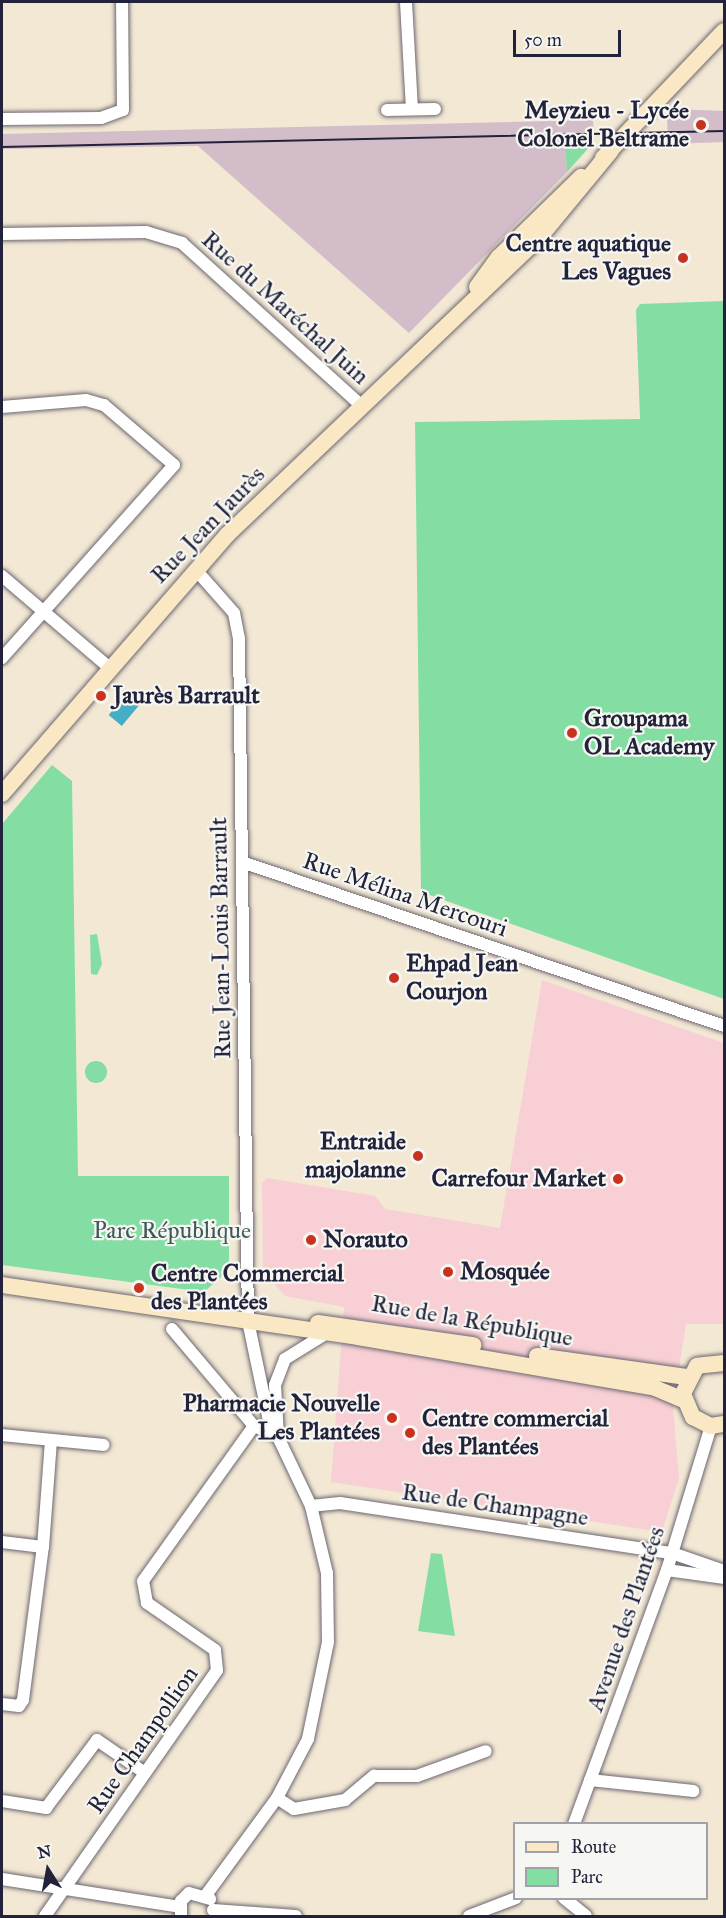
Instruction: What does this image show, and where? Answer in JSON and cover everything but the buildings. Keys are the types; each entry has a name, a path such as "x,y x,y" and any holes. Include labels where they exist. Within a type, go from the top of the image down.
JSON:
{"main road":[{"name":"Rue Jean Jaurès","path":"2,794 196,570 465,304 499,257 610,152 724,31"},
{"name":"Rue de la République","path":"2,1285 327,1333 655,1388 683,1400"},
{"name":"Rue de la République","path":"248,1321 346,1323 687,1377"},
{"path":"718,1425 693,1418 683,1400 687,1377 704,1363 724,1363"}],"street":[{"path":"2,119 101,118 123,110 122,2"},
{"path":"406,2 412,110"},
{"path":"387,110 435,109"},
{"name":"Rue du Maréchal Juin","path":"2,234 146,231 182,243 362,406"},
{"path":"2,407 86,400 104,405 174,465 2,658"},
{"name":"Rue Jean-Louis Barrault","path":"196,570 228,604 237,625 248,1321 261,1394 311,1506 327,1574 328,1642 317,1711 277,1798 206,1895"},
{"path":"2,576 111,669"},
{"name":"Rue Mélina Mercouri","path":"242,862 724,1026"},
{"path":"172,1329 254,1426 278,1436 275,1385 285,1359 327,1333"},
{"name":"Avenue des Plantées","path":"575,1822 718,1425"},
{"name":"Rue Champollion","path":"45,1917 62,1889 217,1670 218,1659 215,1650 147,1603 143,1581 254,1426"},
{"path":"2,1436 104,1445"},
{"path":"2,1704 19,1706 23,1700 44,1547 51,1440"},
{"name":"Rue de Champagne","path":"311,1506 340,1503 672,1553 724,1571"},
{"path":"2,1542 44,1547"},
{"path":"667,1570 724,1578"},
{"path":"2,1801 46,1808 97,1740 145,1773"},
{"path":"277,1798 294,1809 345,1800 375,1776 417,1776 486,1751"},
{"path":"590,1780 693,1791"},
{"path":"2,1879 181,1912 189,1893 206,1895 212,1913 296,1917"},
{"path":"469,1917 513,1900"},
{"path":"565,1900 586,1917"}],"shaded area":[{"path":"674,109 724,111 724,142 668,144 667,116"},
{"path":"593,120 594,140 566,139 567,172 409,333 198,146 2,149 2,134"},
{"path":"542,980 724,1043 724,1324 686,1324 673,1407 679,1478 662,1532 331,1482 344,1307 285,1296 263,1271 262,1183 267,1178 375,1196 385,1209 500,1228"}],"green space":[{"path":"565,139 594,142 567,172 565,141"},
{"name":"Groupama OL Academy","path":"724,301 724,999 421,892 415,422 640,419 636,310 640,304"},
{"name":"Parc République","path":"52,765 72,781 78,1176 229,1176 229,1270 204,1292 2,1265 2,824"},
{"path":"97,934 102,964 97,975 91,974 90,935"},
{"path":"96,1061 104,1064 107,1072 104,1080 96,1083 88,1080 85,1072 88,1064"},
{"path":"431,1553 442,1554 455,1636 418,1631"}],"water":[{"path":"128,692 141,703 122,726 109,715"}],"tram line":[{"path":"2,147 724,131"}],"place":[{"name":"Meyzieu - Lycée Colonel Beltrame","path":"701,125"},
{"name":"Centre aquatique Les Vagues","path":"683,258"},
{"name":"Jaurès Barrault","path":"101,696"},
{"name":"Groupama OL Academy","path":"572,733"},
{"name":"Ehpad Jean Courjon","path":"394,978"},
{"name":"Entraide majolanne","path":"418,1156"},
{"name":"Carrefour Market","path":"618,1179"},
{"name":"Norauto","path":"311,1240"},
{"name":"Mosquée","path":"448,1272"},
{"name":"Centre Commercial des Plantées","path":"139,1288"},
{"name":"Pharmacie Nouvelle Les Plantées","path":"392,1418"},
{"name":"Centre commercial des Plantées","path":"410,1433"}]}
